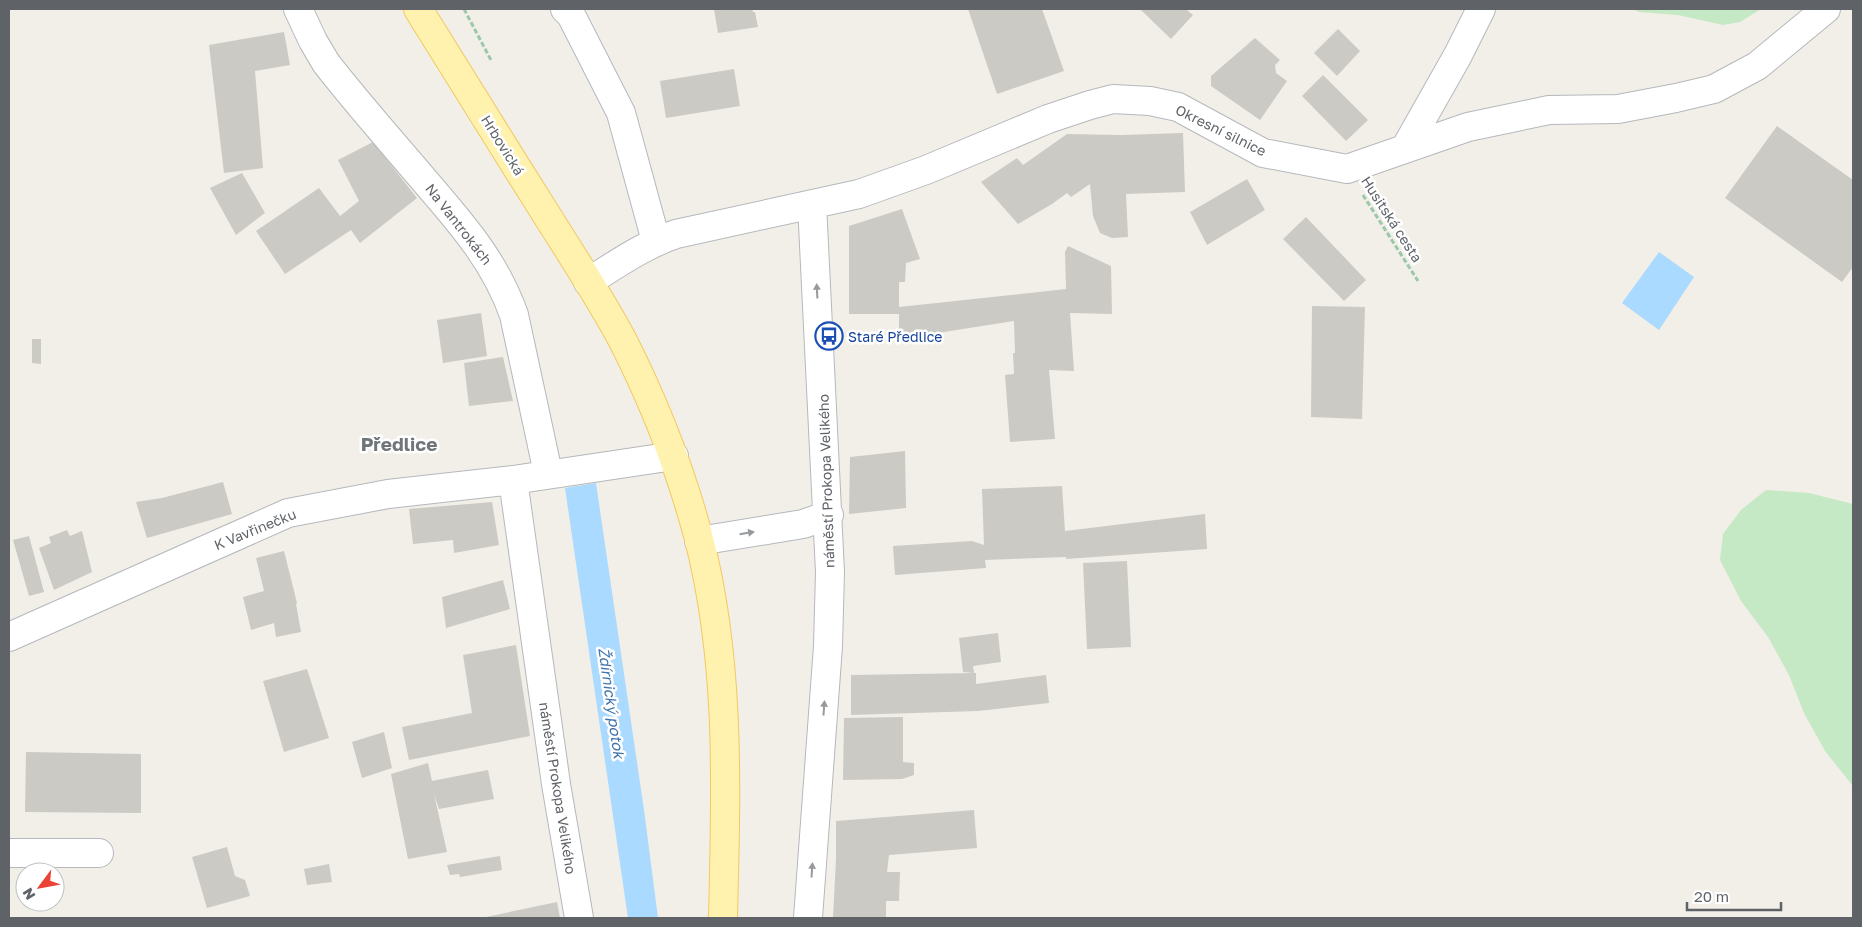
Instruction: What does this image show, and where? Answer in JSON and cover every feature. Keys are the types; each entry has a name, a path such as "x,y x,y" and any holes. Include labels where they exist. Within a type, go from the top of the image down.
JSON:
{"main road":[{"name":"Hrbovická","path":"418,9 588,282"},
{"path":"588,282 622,340 652,402 674,456 699,541 713,610 726,733 723,918"}],"street":[{"name":"Na Vantrokách","path":"298,9 313,40 331,69 457,219 492,265 506,292 514,315 548,473"},
{"path":"565,9 571,15 621,113 656,241"},
{"path":"1406,147 1458,55 1481,9"},
{"path":"1347,169 1468,127 1549,110 1618,109 1714,89 1757,66 1826,9"},
{"name":"Okresní silnice","path":"812,204 859,194 926,170 1048,118 1113,99 1150,101 1178,108 1263,153 1347,169"},
{"path":"588,282 640,249 676,234 812,204"},
{"name":"náměstí Prokopa Velikého","path":"808,918 828,646 830,572 829,515 812,204"},
{"path":"548,473 674,456"},
{"name":"K Vavřinečku","path":"9,637 288,513 388,494 513,480 548,473"},
{"name":"náměstí Prokopa Velikého","path":"513,480 556,784 579,918"},
{"path":"699,541 803,524 829,515"},
{"path":"9,853 99,853"}],"path":[{"path":"464,9 492,62"},
{"name":"Husitská cesta","path":"1347,169 1418,281"}],"green space":[{"path":"1633,9 1761,9 1740,22 1723,25 1678,15 1639,12"},
{"path":"1766,490 1809,493 1853,504 1853,786 1825,751 1804,713 1789,675 1768,637 1741,601 1720,560 1723,534 1741,510"}],"water":[{"path":"1659,252 1694,277 1659,330 1622,303"},
{"name":"Ždírnický potok","path":"596,483 658,918 628,918 565,488"}],"building":[{"path":"714,9 752,9 755,12 758,27 718,33"},
{"path":"968,9 1042,9 1064,71 997,94"},
{"path":"1140,9 1186,9 1193,15 1171,39"},
{"path":"1338,29 1360,51 1337,76 1314,53"},
{"path":"284,32 290,65 255,71 263,168 224,173 209,45"},
{"path":"1255,38 1280,60 1275,65 1276,73 1287,81 1260,120 1211,86 1211,76"},
{"path":"734,69 740,106 666,118 660,81"},
{"path":"1323,75 1368,120 1346,141 1302,96"},
{"path":"1777,126 1853,180 1853,267 1842,282 1725,198"},
{"path":"1183,133 1185,192 1126,194 1128,237 1112,238 1100,233 1093,216 1090,184 1071,197 1067,193 1018,224 981,182 1017,158 1023,165 1067,134"},
{"path":"373,142 417,198 360,243 351,230 285,274 256,231 319,188 340,216 359,201 338,160"},
{"path":"242,173 265,213 236,235 210,188"},
{"path":"1247,179 1265,210 1207,245 1190,212"},
{"path":"902,209 920,259 906,263 905,282 899,282 899,307 1066,289 1065,252 1068,246 1111,266 1112,314 1070,313 1074,371 1049,370 1055,439 1010,442 1005,375 1014,374 1014,321 899,339 899,314 849,314 849,226"},
{"path":"1306,217 1366,280 1344,301 1283,239"},
{"path":"1312,306 1365,307 1362,419 1311,417"},
{"path":"481,313 487,356 443,363 437,320"},
{"path":"32,339 41,339 41,364 32,363"},
{"path":"503,357 513,401 469,406 464,363"},
{"path":"905,451 906,508 849,514 850,457"},
{"path":"223,482 232,514 147,538 136,502 162,498"},
{"path":"1062,486 1065,531 1205,514 1207,549 1066,559 1066,557 985,560 986,568 895,575 893,546 972,541 984,545 982,489"},
{"path":"492,502 499,545 454,553 453,540 413,544 409,509"},
{"path":"67,530 70,536 82,531 92,572 54,590 39,548 51,543 49,537"},
{"path":"29,536 44,592 29,596 13,540"},
{"path":"284,551 297,603 301,632 276,637 274,623 251,630 243,597 264,591 256,558"},
{"path":"1127,561 1131,647 1087,649 1083,563"},
{"path":"503,580 510,609 446,628 442,597"},
{"path":"998,633 1001,662 973,666 974,673 963,672 959,638"},
{"path":"516,645 530,736 409,760 402,727 472,713 463,655"},
{"path":"307,669 329,738 284,752 263,681"},
{"path":"976,673 976,684 1046,675 1049,703 978,711 851,715 851,675"},
{"path":"903,717 903,762 914,763 914,775 902,779 843,780 844,718"},
{"path":"384,732 392,768 362,778 352,742"},
{"path":"26,752 141,754 141,813 25,812"},
{"path":"428,763 432,781 488,770 494,799 439,809 434,794 447,852 408,859 391,774"},
{"path":"974,810 977,848 889,855 887,872 900,872 899,901 886,901 886,918 833,918 836,821"},
{"path":"227,847 235,876 245,880 250,896 207,908 192,857"},
{"path":"500,856 502,870 460,877 459,874 450,875 447,865"},
{"path":"329,864 332,882 307,885 304,869"},
{"path":"557,902 560,918 486,918 486,917"}],"place":[{"name":"Staré Předlice","path":"829,336"}],"district":[{"name":"Předlice","path":"399,443"}]}
